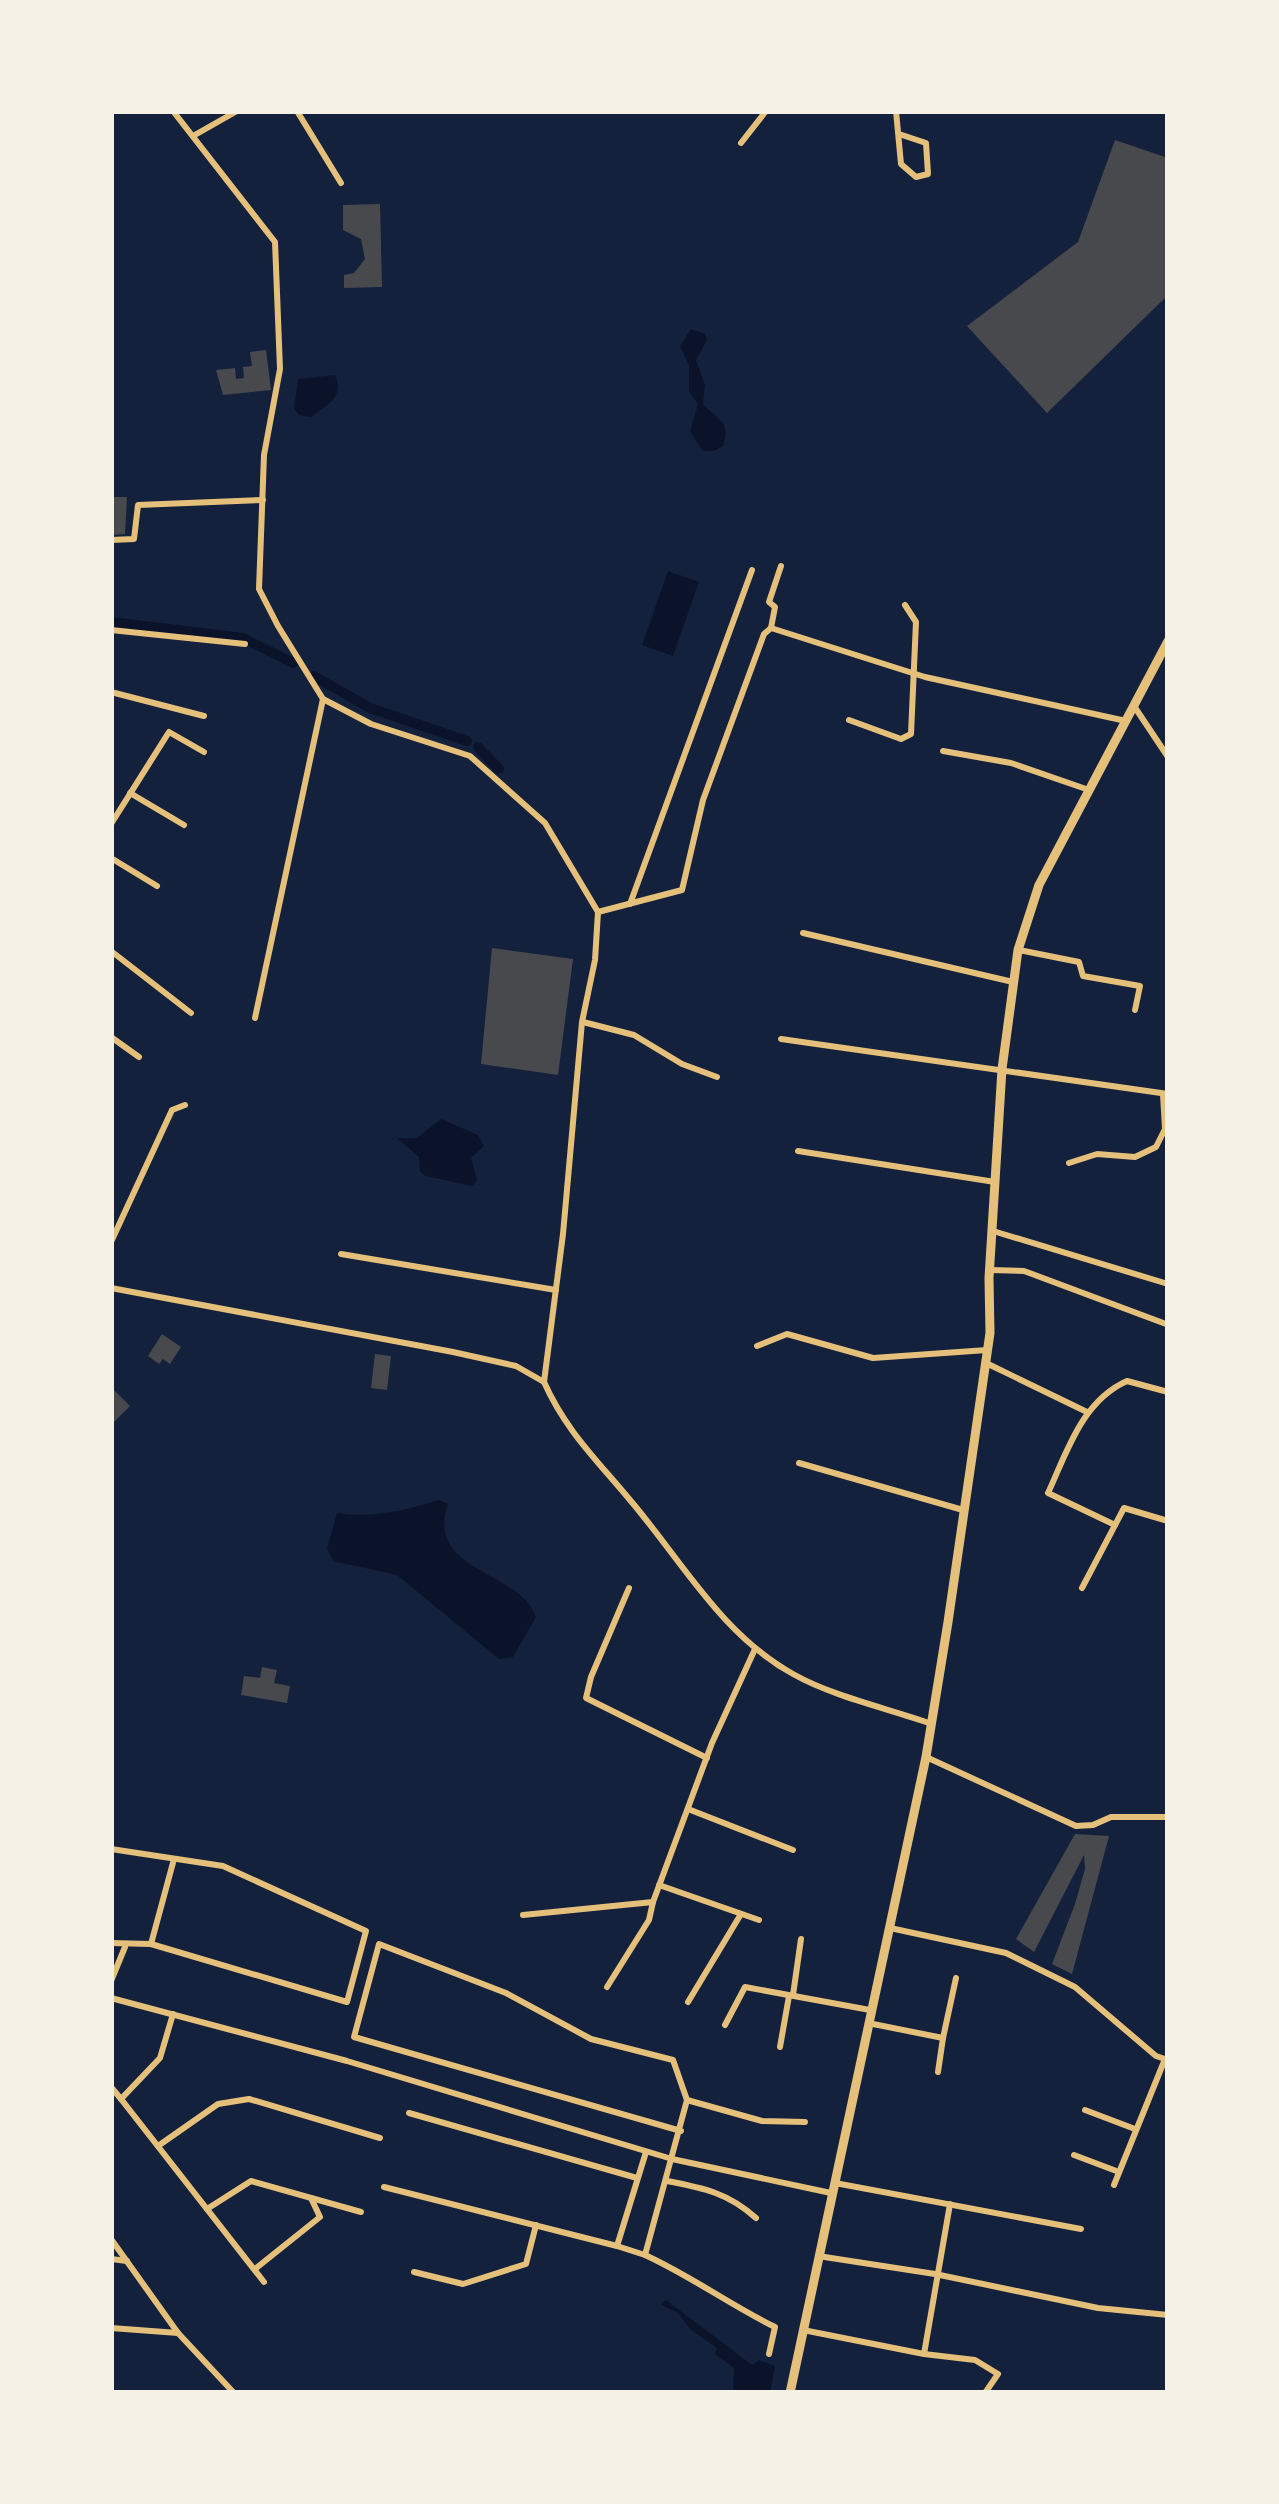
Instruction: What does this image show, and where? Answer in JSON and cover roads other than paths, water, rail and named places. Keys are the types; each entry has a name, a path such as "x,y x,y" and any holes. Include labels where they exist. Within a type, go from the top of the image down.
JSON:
{"main road":[{"path":"790,2393 932,1724 988,1350 1002,1069 1018,950 1039,885 1168,641"}],"street":[{"path":"173,111 275,242 280,369 264,455 259,589 322,699 371,724 470,756 545,823 598,911 544,1382 567,1429 632,1502 706,1600 754,1649 796,1676 932,1724"},
{"path":"193,136 237,111"},
{"path":"297,111 341,183"},
{"path":"741,142 766,111"},
{"path":"896,111 902,164 916,176 928,174 926,143 899,134"},
{"path":"111,540 134,539 138,505 263,500"},
{"path":"598,911 682,890 703,800 764,634 771,628 775,607 769,602 770,593 781,566"},
{"path":"630,904 752,570"},
{"path":"849,720 902,739 909,737 916,622 905,605"},
{"path":"771,628 914,674 1126,721"},
{"path":"111,630 244,644"},
{"path":"111,692 204,716"},
{"path":"255,1018 322,699"},
{"path":"1134,706 1168,757"},
{"path":"111,824 169,732 204,752"},
{"path":"943,751 1010,763 1090,790"},
{"path":"130,793 184,825"},
{"path":"111,858 157,886"},
{"path":"803,933 1013,982"},
{"path":"1018,950 1079,962 1083,976 1140,986 1135,1010"},
{"path":"111,951 191,1013"},
{"path":"582,1022 634,1036 690,1068 717,1077"},
{"path":"111,1037 139,1057"},
{"path":"781,1039 1166,1093 1166,1129 1156,1147 1135,1157 1097,1154 1069,1163"},
{"path":"111,1242 172,1110 185,1105"},
{"path":"798,1150 994,1182"},
{"path":"993,1231 1168,1284"},
{"path":"341,1253 556,1290"},
{"path":"990,1270 1024,1271 1166,1324"},
{"path":"111,1288 453,1352 516,1366 544,1382"},
{"path":"758,1346 787,1334 873,1358 988,1350"},
{"path":"986,1363 1087,1412"},
{"path":"1115,1525 1048,1493 1087,1412 1110,1389 1126,1381 1168,1392"},
{"path":"800,1463 963,1510"},
{"path":"1082,1588 1124,1508 1168,1521"},
{"path":"629,1588 586,1698 707,1758"},
{"path":"608,1987 649,1920 707,1758 754,1649"},
{"path":"926,1757 1076,1826 1112,1817 1168,1817"},
{"path":"688,1809 794,1850"},
{"path":"111,1849 223,1866 366,1931 347,2002 151,1944 125,1947 111,1943"},
{"path":"151,1944 174,1858"},
{"path":"659,1885 759,1920"},
{"path":"523,1915 653,1902"},
{"path":"688,2002 741,1914"},
{"path":"887,1927 1006,1953 1075,1987 1156,2056 1167,2059 1114,2185"},
{"path":"780,2047 801,1939"},
{"path":"645,2255 681,2131 687,2101 673,2060 591,2038 506,1993 379,1944 354,2037 681,2131"},
{"path":"111,1981 125,1947"},
{"path":"938,2072 956,1978"},
{"path":"725,2025 745,1987 870,2010"},
{"path":"111,1998 347,2061 672,2159 1081,2229"},
{"path":"121,2099 160,2058 173,2014"},
{"path":"868,2023 943,2038"},
{"path":"111,2087 264,2282"},
{"path":"158,2146 218,2104 249,2099 380,2138"},
{"path":"687,2101 762,2121 805,2122"},
{"path":"1085,2110 1136,2129"},
{"path":"410,2113 637,2178"},
{"path":"617,2246 646,2152"},
{"path":"1074,2155 1119,2172"},
{"path":"666,2180 717,2190 756,2218"},
{"path":"207,2209 251,2181 361,2212"},
{"path":"384,2187 645,2255 775,2327 769,2354"},
{"path":"254,2269 320,2217 311,2198"},
{"path":"924,2354 950,2204"},
{"path":"414,2272 464,2284 526,2264 536,2225"},
{"path":"111,2240 178,2333 234,2393"},
{"path":"818,2256 935,2274 1098,2308 1168,2315"},
{"path":"111,2260 127,2261"},
{"path":"111,2328 178,2333"},
{"path":"802,2330 975,2360 998,2374 985,2393"},
{"path":"217,2393 224,2381"}],"water":[{"path":"691,329 705,334 707,340 696,360 705,385 703,404 726,431 723,446 714,451 703,451 690,432 698,404 689,392 689,365 680,346"},
{"path":"335,375 338,389 333,400 311,417 299,415 294,409 298,379"},
{"path":"668,571 699,582 673,656 642,645"},
{"path":"441,1119 478,1135 484,1146 471,1158 477,1180 473,1186 425,1176 419,1157 397,1138 417,1138"},
{"path":"439,1500 448,1504 444,1526 449,1544 527,1601 536,1617 513,1657 499,1659 397,1575 333,1561 327,1549 337,1513 376,1514"},
{"path":"666,2300 752,2365 759,2360 775,2366 770,2393 733,2389 734,2368 678,2313 661,2305"}],"waterway":[{"path":"111,622 243,638 293,663"},
{"path":"314,676 370,708 467,741"},
{"path":"478,747 499,769"}]}
